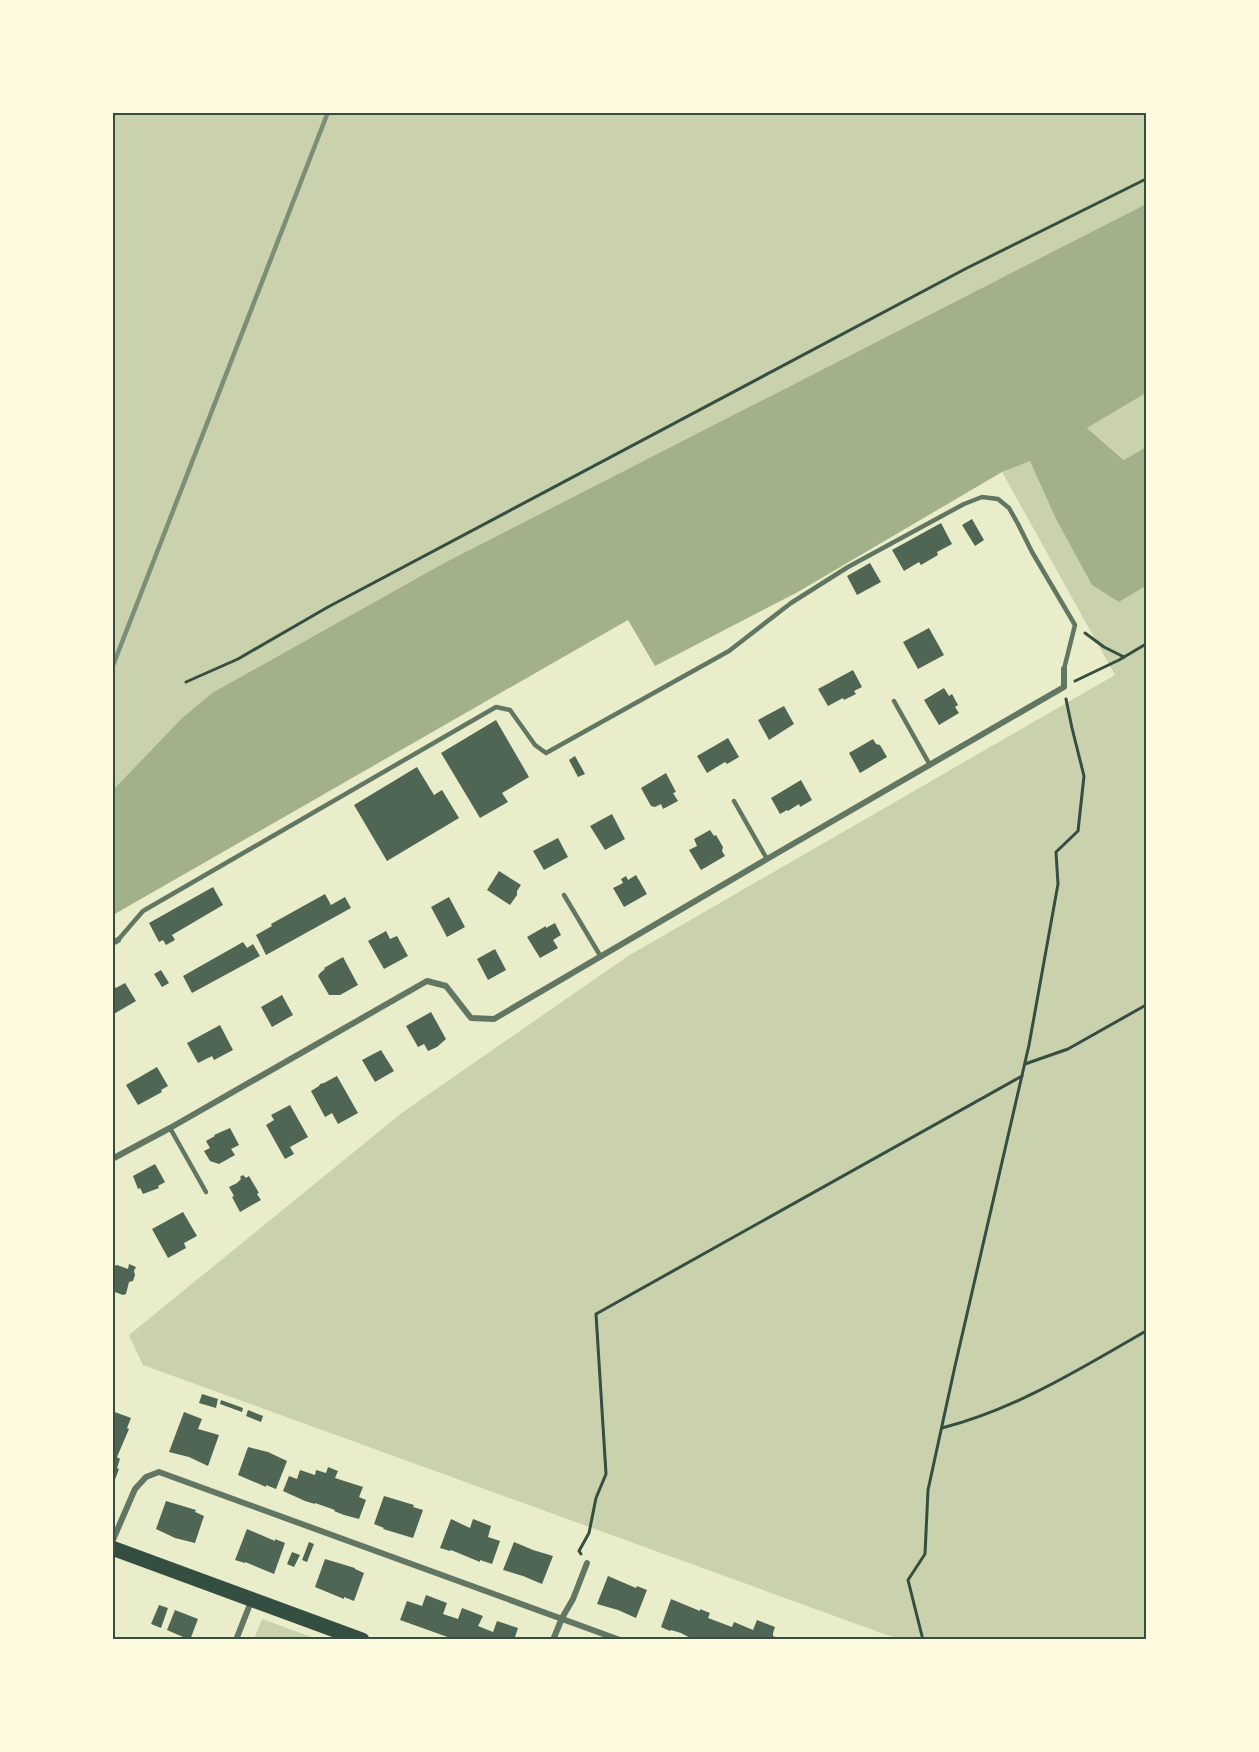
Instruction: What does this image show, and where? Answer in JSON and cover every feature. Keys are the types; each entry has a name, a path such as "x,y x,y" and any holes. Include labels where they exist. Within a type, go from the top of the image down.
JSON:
{"main road":[{"path":"112,1548 362,1640"}],"street":[{"path":"112,1159 427,981 446,986 471,1018 494,1019 1064,687 1064,669"},
{"path":"112,1542 135,1489 146,1477 159,1472 620,1640"},
{"path":"554,1640 587,1563"},
{"path":"236,1640 253,1599"}],"lane":[{"path":"115,942 143,911 496,707 510,710 535,745 546,753 729,651 791,603 848,567 964,504 982,498 998,499 1009,508 1075,625 1064,669"},
{"path":"894,701 930,765"},
{"path":"734,801 767,859"},
{"path":"564,895 601,957"},
{"path":"170,1128 206,1192"}],"path":[{"path":"186,682 238,659 328,607 967,268 1146,179"},
{"path":"1075,625 1104,647 1124,657"},
{"path":"923,1640 908,1580 925,1554 928,1490 1025,1064 1058,884 1056,852 1078,831 1084,776 1071,728 1064,687 1146,644"},
{"path":"1025,1064 1068,1049 1146,1005"},
{"path":"587,1563 579,1551 589,1533 596,1498 606,1474 596,1314 1022,1075"},
{"path":"942,1428 972,1420 1021,1400 1146,1331"}],"shaded area":[{"path":"113,113 1146,113 1146,204 444,563 212,693 182,718 113,790"},
{"path":"1146,204 1146,393 1087,428 1124,460 1146,447 1146,586 1119,602 1092,585 1055,517 1030,461 1002,472 796,593 655,666 628,620 113,915 113,790 182,718 212,693 444,563"},
{"path":"1146,393 1146,447 1125,460 1087,428"},
{"path":"1030,460 1055,517 1119,602 1146,586 1146,1639 898,1639 143,1365 129,1335 403,1112 628,956 1115,675 1002,472"},
{"path":"262,1619 317,1639 254,1639"}],"building":[{"path":"972,519 984,540 975,546 962,525"},
{"path":"941,523 952,544 921,565 919,562 904,571 892,550"},
{"path":"870,563 881,582 857,595 847,576"},
{"path":"929,628 944,655 918,669 903,642"},
{"path":"853,670 862,687 854,691 856,694 828,706 818,689"},
{"path":"944,688 949,696 952,694 958,705 955,707 959,713 939,725 924,700"},
{"path":"784,706 794,724 769,740 758,720"},
{"path":"496,720 529,777 502,793 508,802 480,818 441,753"},
{"path":"728,738 739,757 707,773 697,756"},
{"path":"873,739 876,744 880,745 887,757 860,773 849,753"},
{"path":"575,756 585,774 578,777 569,760"},
{"path":"417,767 434,795 442,790 459,818 387,861 354,805"},
{"path":"666,773 678,801 663,809 661,804 651,806 641,788"},
{"path":"801,780 812,800 780,814 771,798"},
{"path":"612,814 625,839 605,850 590,826"},
{"path":"710,830 723,847 722,851 725,856 701,870 689,850 697,846 694,839"},
{"path":"558,838 568,857 544,870 533,851"},
{"path":"499,871 521,885 510,905 487,890"},
{"path":"636,875 647,894 624,907 613,888 623,883 621,879 626,876 628,880"},
{"path":"213,887 223,905 172,935 175,940 166,945 163,940 159,942 149,923"},
{"path":"325,894 331,905 345,897 351,908 266,955 256,935"},
{"path":"449,897 465,927 447,937 431,907"},
{"path":"555,923 561,935 553,940 558,948 540,958 527,937"},
{"path":"386,931 390,939 397,936 408,956 384,969 368,941"},
{"path":"243,942 247,948 253,944 260,956 192,993 183,976"},
{"path":"495,949 506,970 488,980 477,959"},
{"path":"343,957 358,985 340,995 329,995 318,976 324,968"},
{"path":"161,970 169,983 162,987 154,974"},
{"path":"112,983 116,988 125,983 136,1001 112,1015"},
{"path":"282,995 293,1015 272,1027 261,1007"},
{"path":"431,1012 446,1039 428,1051 424,1044 418,1047 406,1026"},
{"path":"220,1025 233,1050 214,1060 212,1056 198,1063 187,1043"},
{"path":"381,1050 394,1071 375,1082 362,1060"},
{"path":"157,1067 168,1086 161,1090 162,1092 138,1105 126,1085"},
{"path":"337,1076 358,1113 338,1124 332,1113 325,1117 311,1091"},
{"path":"290,1105 308,1137 290,1147 294,1154 285,1159 266,1125 274,1120 271,1115"},
{"path":"230,1128 239,1145 231,1149 235,1155 219,1164 210,1161 204,1151 210,1148 206,1141"},
{"path":"155,1164 165,1182 158,1186 159,1188 143,1194 140,1188 138,1189 133,1176"},
{"path":"243,1175 246,1178 249,1176 261,1200 240,1212 229,1187 237,1183"},
{"path":"183,1212 197,1236 184,1243 186,1248 168,1258 152,1229"},
{"path":"129,1264 136,1267 133,1281 129,1282 126,1294 112,1291 114,1266 128,1269"},
{"path":"202,1394 218,1399 216,1408 199,1403"},
{"path":"221,1400 243,1408 242,1412 220,1404"},
{"path":"248,1410 263,1416 261,1422 246,1416"},
{"path":"112,1411 131,1418 127,1428 129,1429 117,1457 120,1459 117,1468 119,1469 113,1485"},
{"path":"184,1412 202,1419 198,1429 219,1435 208,1466 189,1457 169,1452"},
{"path":"248,1447 268,1452 287,1461 276,1489 238,1475"},
{"path":"328,1467 338,1471 335,1478 363,1487 359,1497 366,1500 359,1519 283,1491 289,1476 297,1479 300,1470 315,1475 316,1470 326,1473"},
{"path":"384,1496 423,1510 413,1538 374,1524"},
{"path":"166,1501 196,1510 195,1512 204,1516 195,1543 175,1538 156,1529"},
{"path":"451,1519 470,1528 473,1519 491,1526 488,1537 500,1541 492,1564 440,1548"},
{"path":"247,1529 285,1543 274,1574 235,1560"},
{"path":"309,1542 314,1544 307,1562 302,1560"},
{"path":"514,1542 553,1556 542,1584 503,1570"},
{"path":"292,1552 300,1555 294,1567 287,1564"},
{"path":"325,1559 364,1573 354,1601 315,1587"},
{"path":"608,1576 636,1588 637,1586 647,1590 636,1618 597,1604"},
{"path":"426,1595 447,1603 443,1614 458,1619 462,1608 483,1616 478,1626 493,1632 497,1621 518,1628 514,1640 456,1640 400,1620 407,1601 422,1606"},
{"path":"671,1599 710,1613 708,1618 732,1627 734,1622 753,1630 757,1620 775,1627 773,1636 783,1640 694,1640 661,1627"},
{"path":"159,1605 168,1608 161,1628 151,1624"},
{"path":"175,1610 198,1619 190,1640 167,1630"}],"railway":[{"path":"112,668 328,112"}]}
